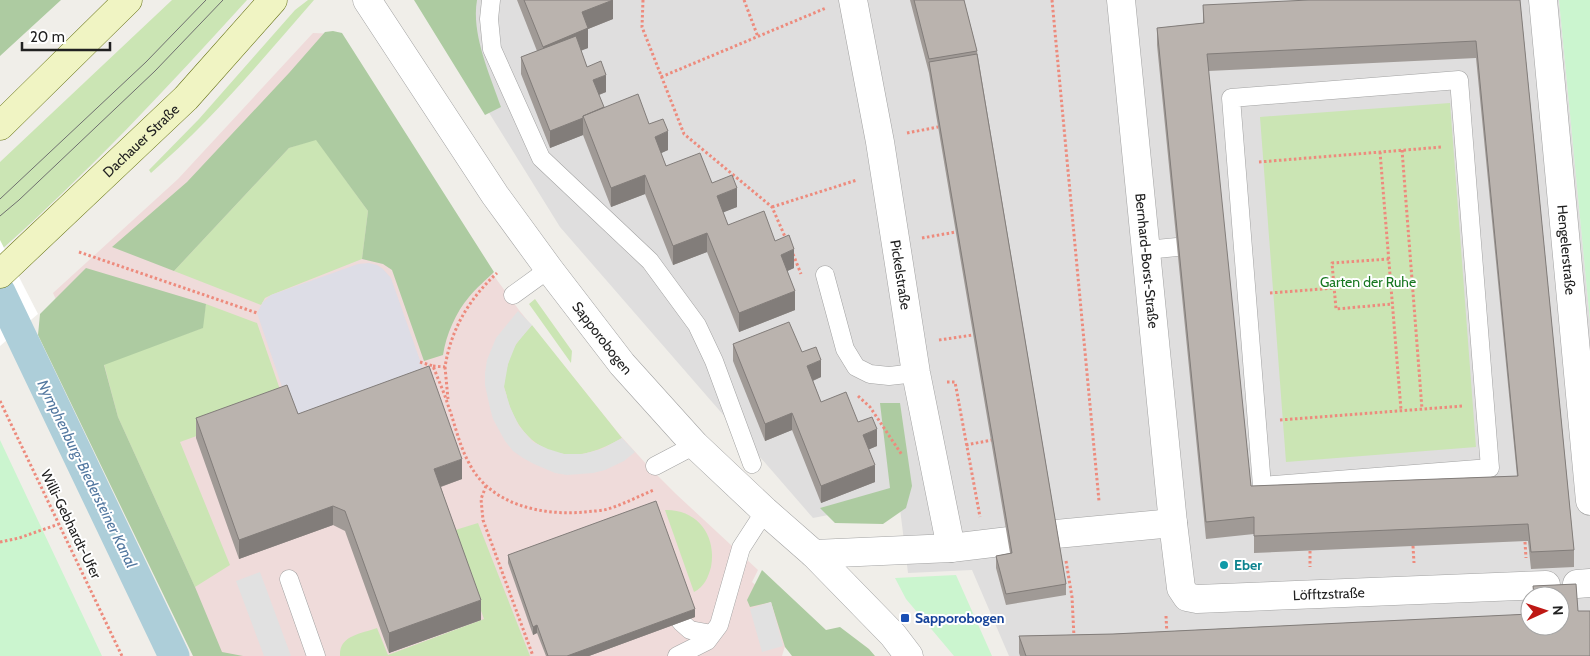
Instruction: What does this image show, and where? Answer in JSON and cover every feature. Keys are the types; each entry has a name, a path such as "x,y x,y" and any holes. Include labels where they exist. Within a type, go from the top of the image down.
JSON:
{"main road":[{"path":"0,126 128,0"},
{"name":"Dachauer Straße","path":"7,267 186,98 273,0"}],"street":[{"name":"Sapporobogen","path":"367,0 495,195 622,364 694,445 814,554 893,635 909,656"},
{"name":"Bernhard-Borst-Straße","path":"1121,0 1173,523"},
{"name":"Hengelerstraße","path":"1543,0 1590,502"},
{"name":"Pickelstraße","path":"853,1 885,172 916,373 951,548"},
{"path":"1059,534 1173,523"},
{"name":"Löfftzstraße","path":"1173,523 1181,588 1187,597 1197,599 1546,585"},
{"path":"814,554 951,548 1008,542"}],"lane":[{"path":"491,0 489,19 492,49 541,158 650,261 697,325 714,361 752,464"},
{"path":"1459,80 1464,145 1490,468 1262,486 1246,294 1233,243 1236,164 1231,98 1459,80"},
{"path":"1146,250 1177,247"},
{"path":"513,295 549,269"},
{"path":"825,275 845,349 856,367 870,374 889,376 916,373"},
{"path":"655,466 694,445"},
{"path":"677,656 707,641 719,625 741,548 765,511"},
{"path":"289,580 316,656"},
{"path":"681,622 690,630 712,634"}],"path":[{"path":"642,0 642,27 684,134 772,207 804,280"},
{"path":"744,0 758,37"},
{"path":"1052,0 1102,529"},
{"path":"662,77 824,9 853,1"},
{"path":"1236,164 1464,145"},
{"path":"1402,150 1422,409"},
{"path":"1380,152 1401,410"},
{"path":"772,207 885,172"},
{"path":"79,252 257,313"},
{"path":"1389,259 1332,263 1336,309 1392,304"},
{"path":"448,405 445,367 450,345 464,312 473,298 497,273"},
{"path":"1391,285 1412,283"},
{"path":"1246,294 1335,288"},
{"path":"912,345 973,335"},
{"path":"420,362 445,367"},
{"path":"433,366 469,464 486,486 508,500 523,507 549,512 582,512 608,509 657,489"},
{"path":"853,392 870,407 907,463"},
{"name":"Willi-Gebhardt-Ufer","path":"0,401 122,656"},
{"path":"1256,422 1485,404"},
{"path":"966,445 992,440"},
{"path":"486,486 481,499 484,520 534,656"},
{"path":"0,542 19,538 59,524"},
{"path":"1059,534 1072,597 1074,642"}],"shaded area":[{"path":"419,0 1559,0 1590,321 1590,656 1009,656 972,570 908,573 899,501 813,518 560,227"},
{"path":"313,33 340,34 497,280 619,434 676,494 758,570 752,582 765,593 791,626 782,656 219,656 53,293 178,179"},
{"path":"369,263 383,269 391,278 429,386 298,434 257,313 263,302 271,295 358,264"},
{"path":"518,311 532,325 516,344 508,364 504,387 510,407 519,426 533,442 564,454 583,454 602,449 622,438 635,452 624,461 605,470 593,473 567,475 555,473 523,458 513,451 505,441 493,419 485,385 485,373 487,360 496,338"},
{"path":"260,572 291,656 264,656 236,581"},
{"path":"771,602 783,646 762,652 750,609"}],"green space":[{"path":"0,0 61,0 0,56"},
{"path":"172,0 247,0 127,129 65,191 0,251 0,162"},
{"path":"308,0 314,0 236,90 151,173 149,170 199,119 295,10"},
{"path":"414,0 477,0 476,13 479,40 501,107 485,115"},
{"path":"1559,0 1590,0 1590,321"},
{"path":"325,32 342,33 494,272 464,303 449,332 443,355 424,361 392,270 383,264 362,259 368,211 316,140 289,148 174,271 112,247 187,182"},
{"name":"Garten der Ruhe","path":"1450,103 1476,447 1286,462 1260,117"},
{"path":"316,139 368,211 362,259 271,295 265,298 261,305 174,271 289,148"},
{"path":"86,268 206,304 203,328 104,365 118,417 195,587 222,652 243,656 193,656 38,335 40,314"},
{"path":"535,299 572,351 571,363 529,304"},
{"path":"206,304 257,323 285,404 180,442 230,565 195,587 118,417 104,364 202,328"},
{"path":"532,325 622,438 602,448 572,455 553,452 543,448 534,442 520,427 510,408 504,382 514,347"},
{"path":"880,403 900,403 912,486 906,508 883,524 835,523 820,508 890,488"},
{"path":"0,440 102,656 0,656"},
{"path":"665,510 687,514 702,526 708,535 711,544 711,567 705,582 694,592"},
{"path":"478,523 530,656 340,656 343,644 347,639 377,628 388,655 484,619 452,531"},
{"path":"762,570 826,630 840,627 869,649 875,656 792,656 785,647 771,602 750,607 747,600"},
{"path":"956,575 992,656 954,656 906,599 895,578"}],"pier":[{"path":"0,240 38,314 0,346"}],"building":[{"path":"524,0 613,0 582,12 588,28 543,47"},
{"path":"914,0 964,0 977,51 929,59"},
{"path":"1309,0 1520,0 1574,550 1531,552 1528,524 1254,536 1254,517 1206,522 1157,28 1204,23 1203,5","holes":["1476,41 1518,476 1251,486 1207,54"]},
{"path":"576,36 587,67 601,61 606,75 593,80 604,107 583,116 583,118 550,131 521,57"},
{"path":"977,54 1066,584 1006,594 996,556 1012,553 929,62"},
{"path":"638,94 649,124 663,119 668,131 655,137 666,166 700,153 712,183 732,175 737,188 717,196 728,225 764,211 775,241 789,235 794,249 781,255 795,291 739,313 707,233 673,246 645,175 611,188 583,116"},
{"path":"789,322 802,352 816,347 821,360 807,366 821,402 846,392 858,422 872,417 877,429 863,435 875,465 821,486 792,413 765,424 733,344"},
{"path":"429,366 462,459 434,469 481,600 389,633 345,511 333,506 239,540 196,418 287,385 298,414"},
{"path":"656,501 695,609 567,656 548,656 537,625 533,627 508,555"},
{"path":"1576,584 1578,611 1590,611 1590,656 1026,656 1019,636 1113,634 1520,614 1520,636 1570,636 1570,586 1533,586"}],"waterway":[{"name":"Nymphenburg-Biedersteiner Kanal","path":"0,292 174,656"}],"tram line":[{"path":"0,199 146,62 206,0"},
{"path":"0,216 155,71 223,0"}],"place":[{"name":"Eber","path":"1224,565"},
{"name":"Sapporobogen","path":"905,618"}]}
